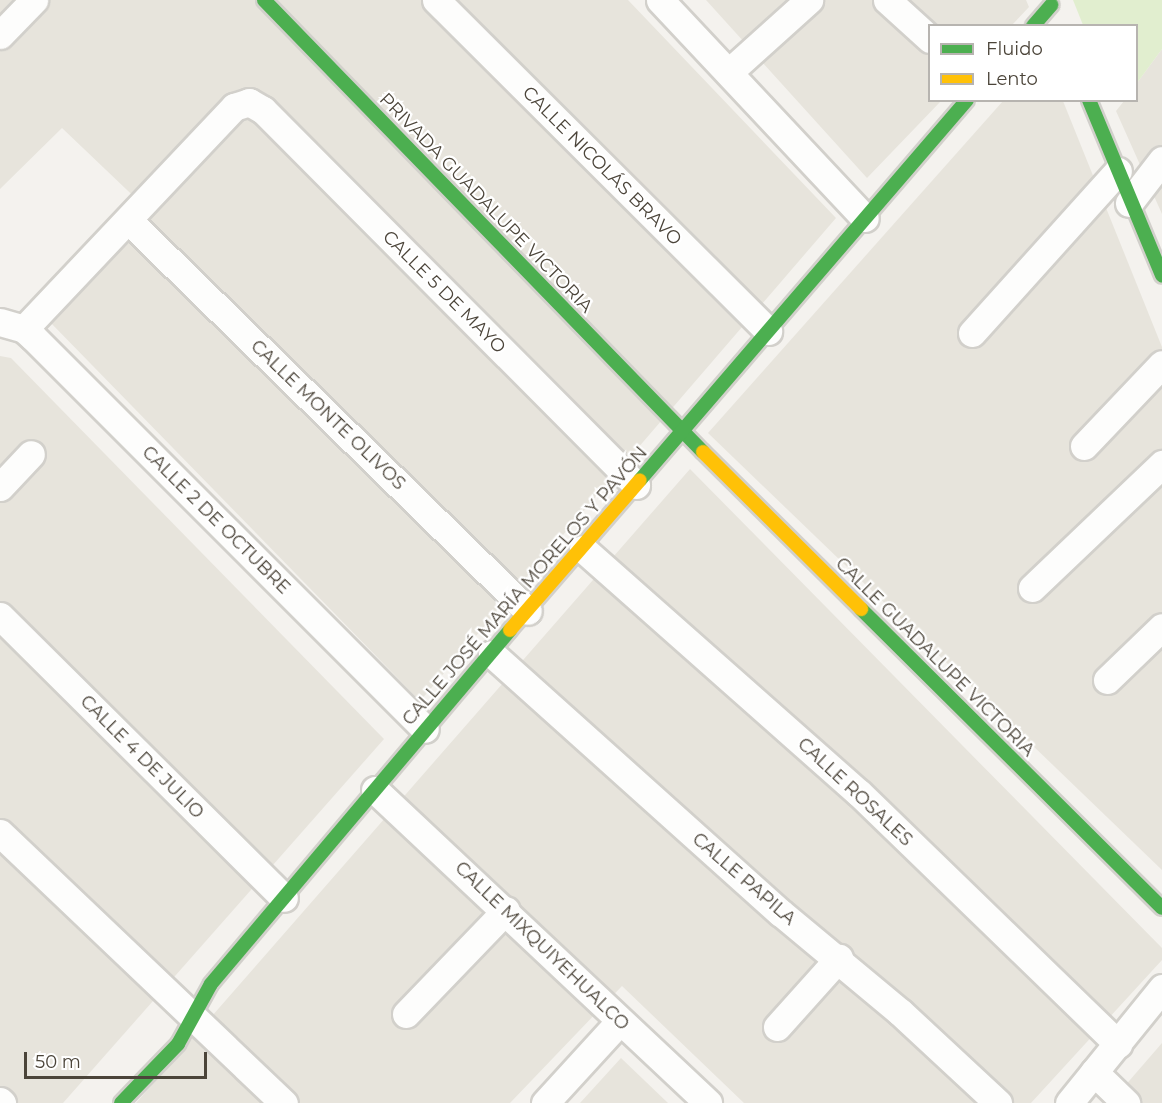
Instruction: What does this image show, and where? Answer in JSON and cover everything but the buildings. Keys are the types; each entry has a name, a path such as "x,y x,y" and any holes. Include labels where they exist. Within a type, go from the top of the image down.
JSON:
{"street":[{"path":"0,34 34,0"},
{"name":"PRIVADA GUADALUPE VICTORIA","path":"264,0 683,432"},
{"name":"CALLE NICOLÁS BRAVO","path":"436,0 768,331"},
{"path":"660,0 865,218"},
{"path":"729,72 809,0"},
{"path":"887,0 928,37"},
{"path":"1034,24 1050,2"},
{"path":"1050,2 1058,24"},
{"name":"CALLE 5 DE MAYO","path":"128,220 234,107 249,102 263,110 636,485"},
{"name":"CALLE JOSÉ MARÍA MORELOS Y PAVÓN","path":"121,1103 178,1044 211,984 425,729 583,549 965,102"},
{"path":"1090,102 1130,203 1162,275"},
{"path":"1130,203 1162,160"},
{"path":"972,333 1118,171"},
{"path":"12,326 128,220"},
{"name":"CALLE MONTE OLIVOS","path":"128,220 528,611"},
{"name":"CALLE 2 DE OCTUBRE","path":"12,326 425,729"},
{"path":"1084,446 1162,364"},
{"name":"CALLE GUADALUPE VICTORIA","path":"683,432 1162,908"},
{"path":"0,487 32,454"},
{"path":"1032,588 1162,464"},
{"name":"CALLE ROSALES","path":"583,549 859,793 1118,1044"},
{"name":"CALLE 4 DE JULIO","path":"0,616 285,898"},
{"path":"1107,680 1162,627"},
{"name":"CALLE PAPILA","path":"492,654 781,914 839,958 998,1103"},
{"name":"CALLE MIXQUIYEHUALCO","path":"375,790 506,910 708,1103"},
{"path":"0,834 194,1015 284,1103"},
{"path":"406,1014 506,910"},
{"path":"777,1027 839,958"},
{"path":"1069,1103 1162,988"},
{"path":"545,1103 620,1021"},
{"path":"1094,1072 1126,1103"}],"shaded area":[{"path":"0,0 628,0 836,218 420,701 49,321 148,210 62,128 0,189"},
{"path":"706,0 1026,0 1029,7 1013,24 928,24 928,102 940,102 867,178"},
{"path":"1162,49 1162,214 1116,111 1123,102 1138,102 1138,82"},
{"path":"1002,102 1063,102 1162,347 1162,870 708,433"},
{"path":"0,356 11,358 384,739 63,1103 0,1103"},
{"path":"690,469 1162,948 1162,960 1031,1103 744,1103 622,986 510,1103 136,1103"},
{"path":"1162,1043 1162,1103 1110,1103"},
{"path":"621,1058 668,1103 580,1103"}],"green space":[{"path":"1073,0 1162,0 1162,49 1138,82 1138,24 1083,24"}],"traffic: fast":[{"path":"264,0 703,452"},
{"path":"1035,24 1051,5"},
{"path":"640,480 965,102"},
{"path":"1090,102 1162,275"},
{"path":"861,609 1162,908"},
{"path":"121,1103 178,1044 211,984 510,630"}],"traffic: slow":[{"path":"703,452 861,609"},
{"path":"510,630 640,480"}]}
